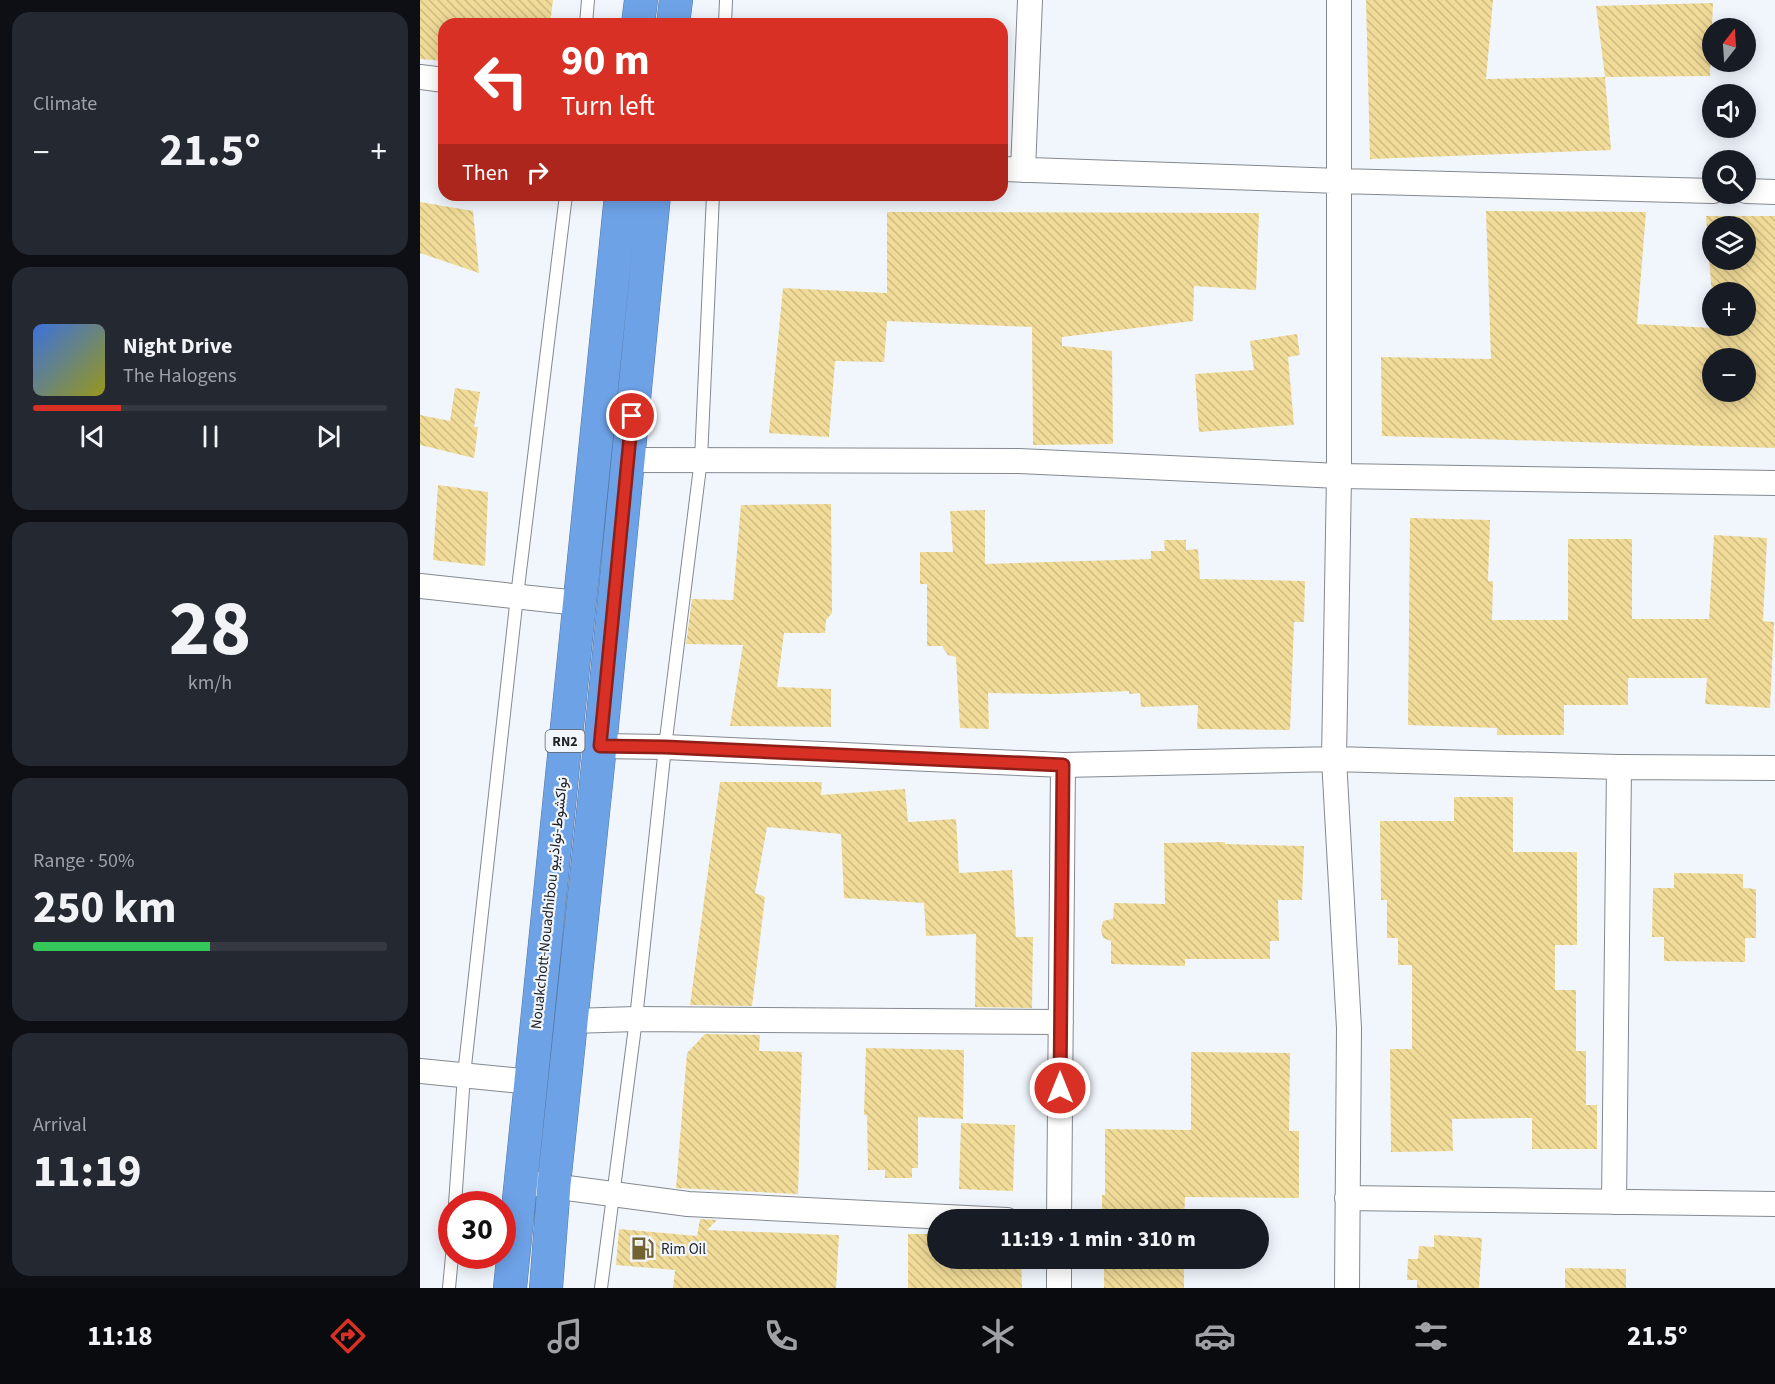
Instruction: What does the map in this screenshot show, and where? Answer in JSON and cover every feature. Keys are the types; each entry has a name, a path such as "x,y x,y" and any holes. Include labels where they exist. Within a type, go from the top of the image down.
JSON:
{"highway":[{"path":"639,18 641,0"},
{"path":"674,18 676,0"},
{"name":"Nouakchott-Nouadhibou نواكشوط-نواذيبو","path":"510,1288 620,201"},
{"name":"RN2","path":"546,1288 554,1184 653,201"}],"street":[{"path":"1030,0 1013,169 1339,181 1702,190"},
{"path":"1339,0 1339,476 1334,759 1349,1028 1347,1288"},
{"path":"420,77 438,79"},
{"path":"1756,191 1775,192"},
{"path":"627,460 1019,461 1339,476 1775,483"},
{"path":"420,586 578,603"},
{"path":"600,746 1063,765 1334,759 1619,767 1775,768"},
{"path":"1059,1209 1063,765"},
{"path":"1614,1202 1619,767"},
{"path":"571,1021 636,1018 1061,1022"},
{"path":"420,1071 532,1082"},
{"path":"521,1183 554,1184 688,1204 927,1216"},
{"path":"1347,1198 1775,1204"},
{"path":"1059,1269 1059,1288"}],"lane":[{"path":"586,18 588,0"},
{"path":"725,18 726,0"},
{"path":"456,1191 464,1075 517,596 565,201"},
{"path":"601,1288 636,1018 665,747 701,459 713,201"},
{"path":"450,1288 451,1269"}],"building":[{"path":"420,0 553,0 551,18 438,18 438,60 420,59"},
{"path":"1366,0 1493,0 1486,79 1605,77 1611,150 1370,159"},
{"path":"1713,3 1712,18 1702,18 1702,72 1710,72 1710,76 1605,77 1596,6"},
{"path":"420,202 473,211 479,273 420,253"},
{"path":"1486,211 1646,212 1637,324 1702,327 1702,336 1756,336 1756,282 1711,282 1710,270 1756,270 1756,216 1775,216 1775,448 1382,436 1381,357 1491,359"},
{"path":"887,212 1259,213 1256,290 1194,286 1193,321 1062,337 1062,346 1112,351 1113,444 1033,445 1032,327 887,321 884,362 835,361 829,437 769,433 783,288 887,293"},
{"path":"1297,334 1300,355 1288,357 1294,425 1199,432 1195,374 1254,370 1250,341"},
{"path":"455,388 480,392 474,427 478,427 474,458 420,445 420,415 450,421"},
{"path":"438,485 488,492 485,566 433,560"},
{"path":"831,504 832,613 826,620 825,633 784,633 777,687 831,689 831,727 730,726 743,645 686,644 692,599 733,600 741,505"},
{"path":"985,510 985,564 1151,559 1151,551 1165,551 1164,540 1186,540 1186,550 1198,549 1200,579 1305,581 1304,622 1294,622 1290,730 1197,729 1198,705 1141,707 1140,693 1129,694 1129,691 1052,694 988,693 989,729 960,728 956,657 948,655 942,646 927,646 927,584 920,584 920,552 953,552 950,511"},
{"path":"1410,518 1490,520 1488,581 1493,581 1492,620 1568,620 1568,539 1632,539 1632,619 1709,619 1714,535 1767,538 1763,621 1774,622 1770,708 1705,704 1707,678 1628,678 1628,705 1564,705 1564,735 1497,735 1497,728 1408,725"},
{"path":"720,782 822,782 821,795 905,789 908,822 956,819 959,873 1012,870 1016,937 1033,937 1032,1008 975,1007 976,934 926,936 924,903 844,898 841,834 767,827 755,893 765,897 752,1006 690,1005"},
{"path":"1454,797 1513,797 1513,852 1577,852 1577,945 1555,945 1555,990 1576,990 1576,1051 1586,1051 1586,1105 1597,1105 1597,1149 1532,1149 1532,1118 1452,1119 1453,1151 1391,1152 1390,1049 1412,1049 1412,965 1398,965 1398,938 1387,938 1387,900 1381,900 1380,821 1454,821"},
{"path":"1225,842 1225,844 1304,846 1302,900 1278,900 1279,941 1270,941 1270,959 1185,959 1185,966 1111,964 1111,941 1103,938 1101,930 1103,921 1113,919 1114,903 1165,904 1164,843"},
{"path":"1674,873 1743,874 1743,888 1756,889 1756,938 1745,938 1745,962 1664,961 1664,937 1652,937 1653,888 1674,888"},
{"path":"705,1034 760,1035 759,1051 802,1052 798,1194 676,1188 687,1053"},
{"path":"866,1048 964,1050 963,1119 918,1117 918,1168 912,1168 912,1178 885,1178 885,1170 868,1170 867,1115 864,1115"},
{"path":"1191,1052 1290,1053 1289,1131 1299,1131 1299,1198 1185,1197 1184,1209 1102,1209 1102,1195 1105,1195 1105,1129 1191,1130"},
{"path":"961,1123 1015,1125 1013,1191 959,1189"},
{"path":"700,1219 717,1220 707,1230 839,1235 836,1288 673,1288 675,1270 616,1265 619,1229 697,1236"},
{"path":"908,1234 927,1234 927,1269 1021,1269 1022,1288 908,1288"},
{"path":"1434,1235 1482,1238 1479,1288 1417,1288 1417,1280 1407,1280 1408,1259 1418,1259 1419,1246 1434,1247"},
{"path":"1565,1268 1626,1269 1626,1288 1565,1288"},
{"path":"1104,1269 1184,1269 1184,1288 1104,1288"}],"place":[{"name":"Rim Oil","path":"643,1249"}],"route":[{"path":"632,416 600,746 1063,765 1060,1088"}]}
